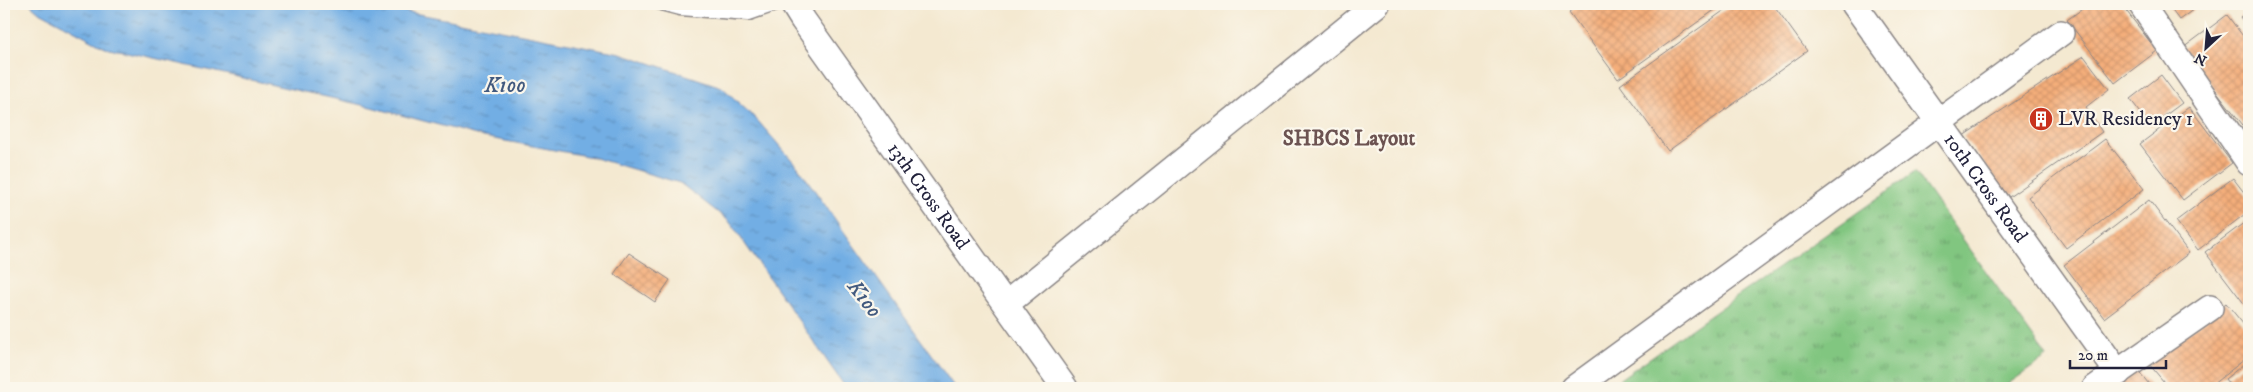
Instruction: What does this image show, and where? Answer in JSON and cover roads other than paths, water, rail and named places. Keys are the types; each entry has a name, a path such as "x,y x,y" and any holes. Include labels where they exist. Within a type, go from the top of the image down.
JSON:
{"street":[{"name":"13th Cross Road","path":"793,4 808,28 1065,388"},
{"path":"1006,304 1377,4"},
{"name":"10th Cross Road","path":"1854,4 1938,124 2118,373"},
{"path":"2141,4 2242,135 2249,163"},
{"path":"1574,388 2061,33"},
{"path":"2095,388 2210,308"}],"lane":[{"path":"661,4 680,9 749,14 778,4"}],"water":[{"name":"K100","path":"30,4 367,4 620,53 722,87 757,120 798,167 955,388 846,388 729,221 680,183 592,157 484,137 371,107 105,47 38,11"}],"place":[{"name":"LVR Residency 1","path":"2041,119"}],"district":[{"name":"SHBCS Layout","path":"1349,139"}]}
